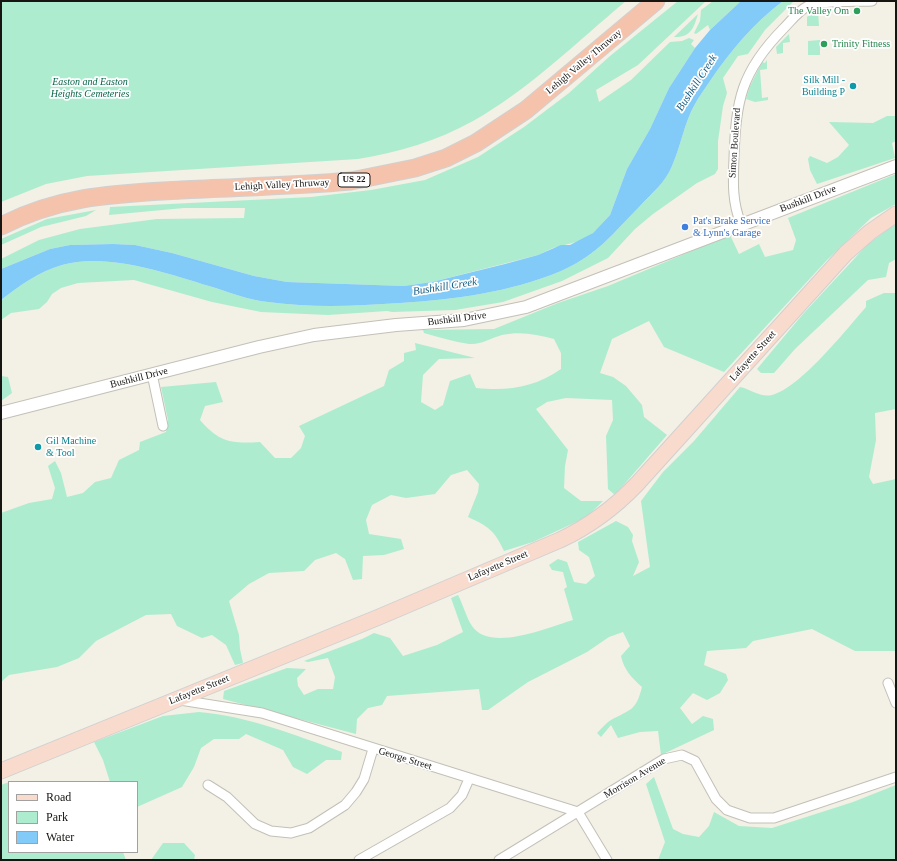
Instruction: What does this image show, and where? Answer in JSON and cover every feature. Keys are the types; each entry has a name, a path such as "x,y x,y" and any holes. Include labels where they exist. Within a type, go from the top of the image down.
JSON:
{"highway":[{"name":"Lehigh Valley Thruway","path":"1,213 48,194 89,186 360,169 392,163 423,154 465,137 503,114 540,86 641,1"},
{"name":"Lehigh Valley Thruway","path":"1,226 40,208 80,198 123,193 351,181 384,176 432,163 476,144 508,124 656,1"}],"main road":[{"name":"Lafayette Street","path":"1,771 461,582 560,540 591,523 611,509 637,484 846,254 870,232 896,214"}],"street":[{"name":"Simon Boulevard","path":"741,224 734,204 733,184 736,114 742,89 756,62 770,42 807,7 820,3 872,1"},
{"name":"Bushkill Drive","path":"1,413 152,374 314,335 396,325 457,321 511,311 548,300 741,224 896,166"},
{"path":"152,374 163,426"},
{"path":"888,682 896,703"},
{"name":"George Street","path":"177,699 262,713 578,812"},
{"path":"208,785 227,797 255,824 271,831 290,833 309,828 345,805 356,792 364,779 373,748"},
{"name":"Morrison Avenue","path":"499,860 664,759 682,755 695,761 699,765 708,786 716,799 727,810 750,818 774,818 896,777"},
{"path":"359,860 450,808 462,795 469,779"},
{"path":"578,812 607,860"}],"green space":[{"name":"Easton and Easton Heights Cemeteries","path":"1,1 626,1 552,65 493,109 459,128 417,145 358,159 87,176 46,184 1,202"},
{"path":"678,1 706,1 638,65 596,90 599,102 631,80 670,42 682,41 689,38 694,40 691,44 695,48 669,88 650,129 627,169 610,215 593,233 580,241 553,248 538,255 432,282 404,286 287,282 254,276 172,253 135,245 113,244 70,245 50,249 1,269 1,259 39,240 80,229 157,219 244,218 245,208 184,208 109,215 110,207 311,197 371,190 425,180 478,157 524,127 569,93 610,56"},
{"path":"713,1 741,1 710,30 708,25 696,34 694,33 700,21 701,10"},
{"path":"783,1 794,1 765,30 748,54 738,56 723,78 727,93 723,106 718,141 718,169 715,174 697,183 653,214 635,229 608,258 562,281 503,302 455,310 387,311 328,315 261,312 212,302 134,280 78,283 61,288 52,294 47,302 39,309 11,313 1,320 1,300 22,284 46,271 62,265 79,262 98,261 136,266 174,275 253,300 318,306 384,304 462,297 502,290 541,279 561,271 585,258 604,243 658,188 672,166 691,111 700,95 743,38 752,28"},
{"path":"818,11 819,26 807,26 807,17 813,12"},
{"path":"698,14 693,28 688,34 674,37"},
{"path":"789,34 790,42 783,43 783,53 777,54 776,47"},
{"path":"820,40 820,55 808,55 808,41"},
{"path":"767,60 767,69 760,70 762,98 768,97 768,100 755,102 746,99 750,86 762,62 765,63"},
{"path":"887,116 896,116 896,141 892,143 895,158 817,184 810,170 808,159 810,156 827,163 838,157 849,145 829,122 873,123"},
{"path":"896,174 896,204 871,218 827,260 724,372 664,347 649,321 612,339 600,373 613,377 626,386 642,405 644,417 667,435 615,495 608,489 606,436 613,420 612,400 566,398 547,402 536,409 568,450 565,466 564,488 581,501 603,501 587,517 533,542 504,551 494,534 486,526 468,517 478,492 479,484 467,470 451,475 435,494 406,498 391,495 372,505 366,520 369,534 401,539 404,549 384,555 363,556 362,579 353,580 345,559 336,553 315,560 304,571 269,573 249,584 229,601 239,635 243,663 235,665 226,645 212,635 202,638 177,626 171,614 146,615 96,641 79,658 57,667 9,675 1,682 1,513 29,503 52,499 55,488 48,466 55,461 61,473 67,497 83,493 95,482 111,478 119,460 139,450 140,442 166,432 168,420 161,387 216,382 223,402 205,406 200,420 213,433 226,440 233,442 260,442 275,458 291,458 301,448 305,436 299,426 384,386 389,370 404,361 404,353 416,350 415,343 475,358 439,359 423,375 421,402 435,410 443,405 450,381 470,374 476,388 499,389 520,387 531,384 561,369 561,353 554,339 534,334 515,333 469,344 424,333 423,330 494,329 558,303 608,286 730,235 739,254 759,244 765,257 793,250 796,240 788,218"},
{"path":"96,210 86,216 41,227 1,245 1,239 47,219"},
{"path":"896,223 896,259 889,263 886,277 868,280 795,349 774,373 761,373 757,369 803,314 867,245"},
{"path":"884,293 896,293 896,409 875,413 876,440 869,477 873,484 896,479 896,651 855,651 812,629 753,641 746,648 707,651 704,665 726,674 728,680 720,693 707,700 693,693 680,708 692,724 703,716 713,719 714,730 661,755 658,731 640,732 618,738 611,725 601,737 597,733 609,721 632,708 640,695 642,687 629,673 622,661 621,656 630,646 623,632 609,637 587,652 528,682 488,710 482,710 479,689 387,696 382,705 368,708 357,719 356,734 223,699 224,691 287,668 306,669 297,678 298,686 304,695 318,689 333,689 335,677 328,658 308,662 304,661 374,633 390,638 403,656 437,645 463,632 451,598 458,595 472,626 481,634 492,637 506,638 520,636 573,620 564,589 567,587 563,572 552,570 549,565 558,559 567,562 574,582 586,584 595,576 589,557 579,550 578,542 616,521 628,527 633,535 632,541 639,562 633,576 650,567 641,501 663,472 694,441 740,387 768,396 783,390 796,382 835,343 866,307 866,301"},
{"path":"1,376 8,377 12,393 1,401"},
{"path":"199,712 217,714 253,722 342,752 341,760 326,760 307,774 293,767 283,750 246,734 239,739 214,739 201,748 194,767 182,787 138,807 138,781 110,781 103,760 94,742 163,716"},
{"path":"654,777 673,829 683,834 699,837 709,826 714,812 739,826 772,828 853,802 896,785 896,860 658,860 665,842 646,784"},
{"path":"8,782 8,853 123,853 126,860 1,860 1,785"},
{"path":"163,843 184,843 195,855 194,860 151,860"}],"water":[{"name":"Bushkill Creek","path":"741,1 783,1 752,28 743,38 700,95 691,111 672,166 662,183 604,243 585,258 561,271 541,279 502,290 462,297 384,304 318,306 253,300 156,270 98,261 62,265 46,271 22,284 1,300 1,269 50,249 70,245 135,245 172,253 254,276 287,282 404,286 432,282 505,264 538,255 561,245 570,245 593,233 610,215 627,169 650,129 669,88 695,48 710,30"}],"place":[{"name":"The Valley Om","path":"857,11"},
{"name":"Trinity Fitness","path":"824,44"},
{"name":"Silk Mill - Building P","path":"853,86"},
{"name":"Pat's Brake Service & Lynn's Garage","path":"685,227"},
{"name":"Gil Machine & Tool","path":"38,447"}]}
